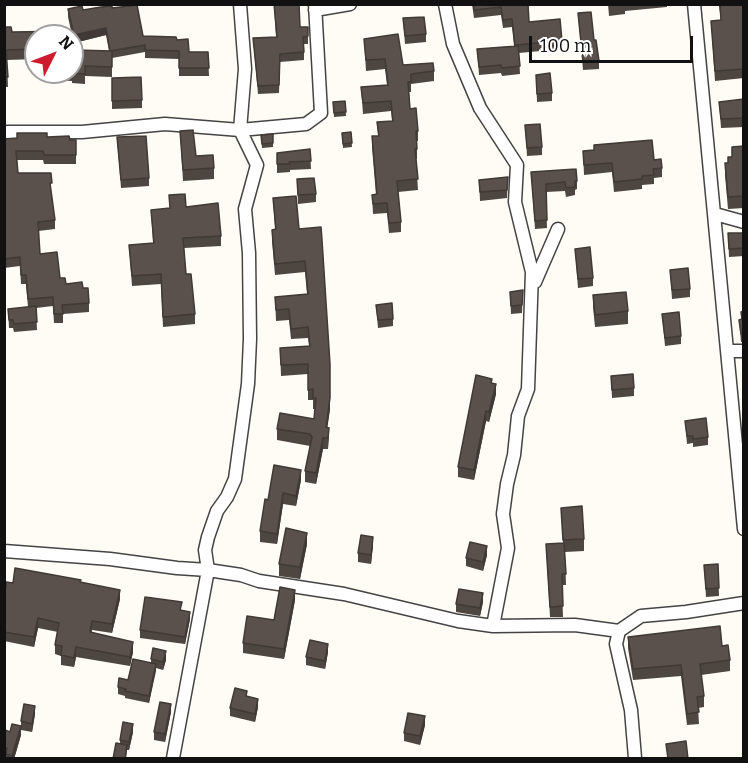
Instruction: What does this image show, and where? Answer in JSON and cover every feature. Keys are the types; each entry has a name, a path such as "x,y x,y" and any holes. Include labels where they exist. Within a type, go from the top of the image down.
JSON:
{"street":[{"path":"173,759 208,570 206,550 208,537 217,511 227,497 235,479 248,384 249,253 245,209 257,165 240,130 245,69 240,4"},
{"path":"4,132 82,132 165,124 240,130 306,124 321,112 315,7 350,4"},
{"path":"445,4 453,44 480,108 517,165 515,202 532,272 528,389 518,416 514,455 507,484 503,514 508,548 493,626"},
{"path":"694,4 744,529"},
{"path":"715,214 744,222"},
{"path":"532,288 558,229"},
{"path":"728,351 744,351"},
{"path":"4,551 241,575 259,581 344,594 458,621 493,626 575,625 619,631"},
{"path":"635,759 631,710 616,644 619,631 640,616 744,603"}],"building":[{"path":"274,4 299,4 300,27 308,27 308,36 303,37 304,52 280,54 279,85 258,86 253,38 277,37"},
{"path":"474,4 528,4 529,22 560,19 562,41 515,45 512,19 503,20 501,7 474,10"},
{"path":"720,4 744,4 744,69 715,71 711,21 721,20"},
{"path":"137,5 143,36 188,39 189,52 208,52 209,68 179,68 179,51 145,50 145,45 110,51 106,28 84,33 84,24 71,24 68,9 82,6 83,10 112,6 112,8"},
{"path":"591,12 599,61 583,62 578,13"},
{"path":"424,17 426,34 405,36 403,18"},
{"path":"4,27 11,27 12,32 24,32 24,49 6,50 8,77 4,77"},
{"path":"398,34 403,65 433,63 434,71 411,74 411,82 408,82 410,109 416,108 418,131 416,131 417,149 415,149 418,179 397,181 401,222 389,223 387,203 373,204 372,195 377,194 372,136 379,136 377,122 393,121 391,101 363,103 361,87 388,85 385,59 366,60 364,39"},
{"path":"518,46 520,66 479,67 477,49"},
{"path":"84,50 112,51 112,67 85,66 85,74"},
{"path":"550,73 552,93 537,94 536,75"},
{"path":"141,77 142,100 112,101 112,78"},
{"path":"744,99 744,118 721,119 719,102"},
{"path":"345,101 346,112 334,113 333,102"},
{"path":"540,124 542,147 527,148 525,125"},
{"path":"193,130 196,156 213,155 214,168 183,170 180,131"},
{"path":"351,132 352,143 343,144 342,133"},
{"path":"17,133 47,133 47,137 69,136 70,140 76,140 76,155 44,155 43,151 16,151 18,173 51,173 52,183 50,183 55,220 38,222 40,254 57,252 60,278 65,278 66,284 82,282 83,288 88,288 89,303 62,305 63,314 54,314 53,297 28,299 26,275 21,275 20,257 4,259 4,139 17,138"},
{"path":"273,134 273,143 262,144 261,135"},
{"path":"146,136 149,178 121,180 117,137"},
{"path":"652,140 654,160 661,159 662,168 653,169 654,175 642,176 642,179 614,182 612,163 584,165 583,151 594,150 594,145"},
{"path":"744,146 744,196 728,197 725,163 728,163 728,157 732,157 732,147"},
{"path":"310,149 311,161 277,164 277,153"},
{"path":"576,169 575,187 566,188 565,182 546,184 547,220 535,221 531,172"},
{"path":"508,177 507,190 480,192 479,180"},
{"path":"314,178 316,194 298,195 297,179"},
{"path":"185,194 186,207 218,203 221,236 183,238 186,274 191,274 195,314 163,317 161,274 132,276 129,245 154,243 151,210 170,208 169,195"},
{"path":"296,196 299,229 321,227 322,240 330,398 326,427 329,428 328,438 323,438 316,473 305,471 312,437 310,434 277,429 280,413 314,419 316,398 313,398 313,389 308,390 308,364 281,365 280,348 310,346 308,327 291,329 289,309 276,310 275,297 308,294 305,261 275,264 272,230 276,229 273,198"},
{"path":"728,233 744,233 744,248 729,249"},
{"path":"590,247 593,278 578,279 575,249"},
{"path":"688,268 690,289 672,290 670,270"},
{"path":"523,290 522,305 511,306 510,292"},
{"path":"626,292 628,311 595,315 593,295"},
{"path":"392,303 393,319 378,320 376,305"},
{"path":"36,306 37,322 14,324 13,320 9,320 8,309"},
{"path":"744,311 744,334 741,334 739,320 742,319 741,312"},
{"path":"679,312 681,336 665,338 662,314"},
{"path":"633,374 634,388 612,390 611,376"},
{"path":"476,375 492,379 491,383 496,384 489,412 486,411 474,470 458,467"},
{"path":"706,418 708,437 693,439 693,436 687,436 685,421"},
{"path":"274,465 301,470 296,496 283,493 277,534 260,531"},
{"path":"582,506 584,539 563,540 561,508"},
{"path":"286,528 307,533 300,567 279,564"},
{"path":"361,535 373,537 371,555 358,553"},
{"path":"470,542 487,546 483,562 466,558"},
{"path":"564,543 566,574 562,574 563,606 550,607 546,544"},
{"path":"718,564 719,588 706,589 704,565"},
{"path":"15,568 120,590 112,624 92,621 90,632 133,642 130,657 76,647 74,658 61,655 62,646 55,645 59,623 38,618 34,637 4,632 4,588 6,588 6,582 13,583"},
{"path":"280,587 295,590 284,649 243,643 247,616 274,620"},
{"path":"459,589 483,593 480,608 456,604"},
{"path":"145,597 182,602 180,610 190,612 185,637 140,630"},
{"path":"720,626 722,646 728,645 730,660 700,664 704,696 697,697 699,712 687,714 681,665 633,669 628,637"},
{"path":"310,640 328,644 325,661 306,657"},
{"path":"153,648 166,651 163,662 151,659"},
{"path":"133,659 156,664 149,696 125,691 126,689 118,687 119,678 128,680"},
{"path":"235,688 247,691 246,696 258,699 255,714 230,708"},
{"path":"160,702 171,704 165,734 154,732"},
{"path":"24,704 35,706 32,724 21,721"},
{"path":"408,713 425,716 420,736 404,733"},
{"path":"123,722 133,724 129,742 120,740"},
{"path":"12,724 21,726 12,756 6,754 7,748 4,748 5,730 10,732"},
{"path":"686,741 688,759 668,759 666,744"},
{"path":"116,743 127,745 125,759 113,759"}]}
